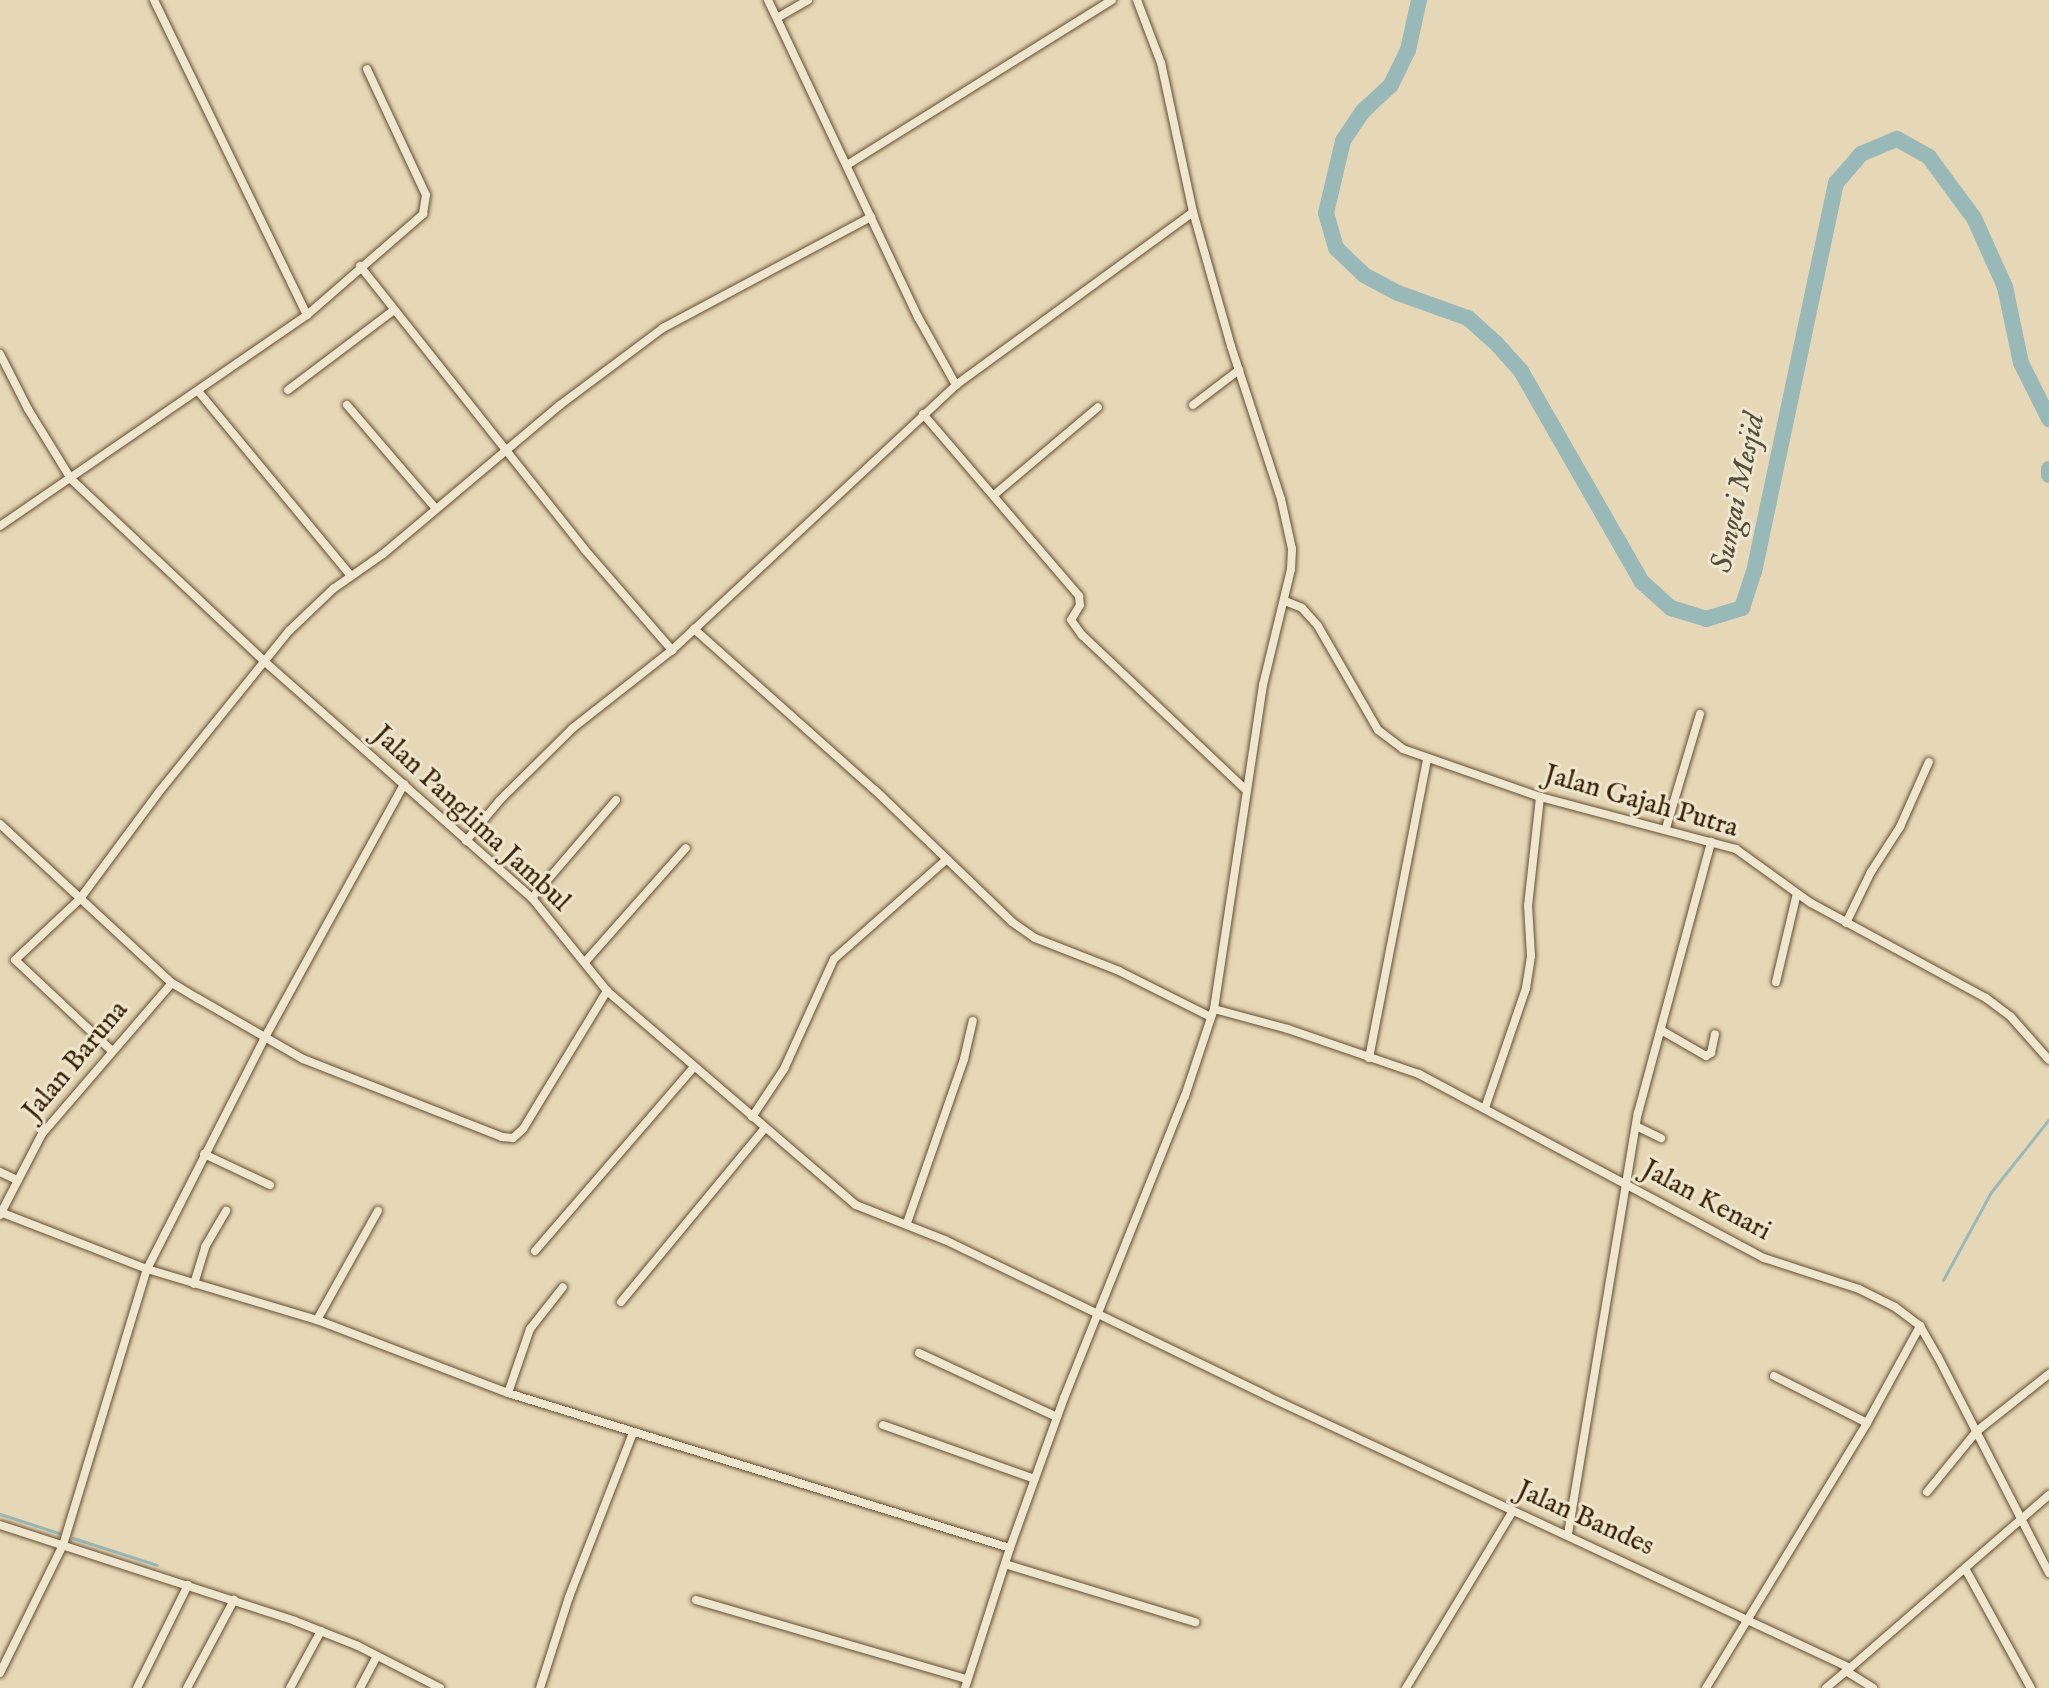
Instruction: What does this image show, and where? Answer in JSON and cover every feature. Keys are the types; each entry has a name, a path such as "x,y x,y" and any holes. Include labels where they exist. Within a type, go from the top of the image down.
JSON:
{"street":[{"path":"154,0 307,315"},
{"path":"768,0 918,317 956,385"},
{"path":"777,18 808,0"},
{"path":"847,165 1112,0"},
{"path":"696,1600 966,1684 1057,1417 1185,1096 1212,1012 1245,789 1270,649 1285,601 1292,549 1281,499 1193,212 1161,63 1137,0"},
{"path":"0,526 307,315 360,266 409,227 427,205 367,69"},
{"path":"466,841 500,800 573,728 672,650 956,385 1193,212"},
{"path":"112,1051 15,960 79,900 159,792 301,618 560,405 663,328 871,217"},
{"path":"360,266 506,452 672,650"},
{"path":"288,390 394,310"},
{"name":"Jalan Panglima Jambul","path":"0,354 28,409 71,479 264,661 532,898 607,991 693,1068 856,1205 907,1223 1098,1314"},
{"path":"1193,405 1239,370"},
{"path":"198,391 351,576"},
{"path":"347,405 436,509"},
{"path":"994,495 1098,407"},
{"path":"923,414 1079,596 1081,603 1071,620 1082,635 1245,789"},
{"name":"Jalan Gajah Putra","path":"1285,601 1302,608 1318,626 1378,730 1403,749 1540,797 1736,849 1797,893 1846,923 1986,998 2011,1017 2049,1060"},
{"name":"Jalan Kenari","path":"694,629 875,790 1002,914 1035,938 1212,1012 1288,1029 1419,1074 1764,1258 1859,1289 1895,1307 1920,1326 2049,1573"},
{"path":"1666,828 1700,714"},
{"path":"1369,1058 1427,759"},
{"path":"1846,923 1871,872 1900,827 1929,762"},
{"path":"0,1673 63,1545 147,1269 264,1039 404,784"},
{"path":"1485,1108 1526,988 1531,956 1528,906 1540,797"},
{"path":"532,898 616,800"},
{"path":"0,824 172,983 264,1039 357,1083 502,1137 513,1138 523,1129 607,991"},
{"path":"1568,1534 1636,1126 1711,842"},
{"path":"585,962 686,848"},
{"path":"752,1117 784,1069 834,959 946,860"},
{"path":"1776,982 1797,893"},
{"name":"Jalan Baruna","path":"0,1213 42,1134 172,983"},
{"path":"907,1223 964,1059 973,1021"},
{"path":"1661,1030 1706,1056 1711,1053 1715,1034"},
{"path":"535,1251 693,1068"},
{"path":"1636,1126 1661,1138"},
{"path":"621,1302 765,1128"},
{"path":"204,1154 270,1185"},
{"path":"0,1172 17,1180"},
{"path":"194,1284 205,1247 226,1211"},
{"path":"317,1320 378,1211"},
{"path":"0,1213 147,1269 317,1320 508,1393 1010,1548"},
{"path":"508,1393 530,1329 563,1287"},
{"name":"Jalan Bandes","path":"1098,1314 1512,1512 1568,1534 1750,1619 1848,1670 1873,1688"},
{"path":"1706,1688 1867,1423 1920,1326"},
{"path":"919,1353 1057,1417"},
{"path":"1927,1492 1977,1431 2049,1374"},
{"path":"1774,1376 1867,1423"},
{"path":"883,1425 1035,1479"},
{"path":"540,1688 569,1597 633,1433"},
{"path":"1826,1688 2049,1495"},
{"path":"1406,1688 1512,1512"},
{"path":"0,1525 321,1631 440,1688"},
{"path":"1005,1564 1195,1622"},
{"path":"1966,1570 2031,1688"},
{"path":"137,1688 188,1585"},
{"path":"187,1688 234,1600"},
{"path":"290,1688 321,1631"},
{"path":"360,1688 377,1656"}],"waterway":[{"name":"Sungai Mesjid","path":"1419,0 1408,50 1391,85 1363,111 1343,141 1326,213 1336,248 1364,275 1398,293 1468,318 1495,342 1521,371 1642,582 1671,608 1706,619 1742,608 1754,572 1836,183 1861,154 1897,139 1929,157 1974,218 2005,287 2021,363 2049,419"},
{"name":"Sungai Mesjid","path":"2049,469 2049,475"},
{"path":"1943,1280 1991,1192 2049,1119"},
{"path":"0,1514 59,1533"},
{"path":"73,1538 157,1565"}]}
